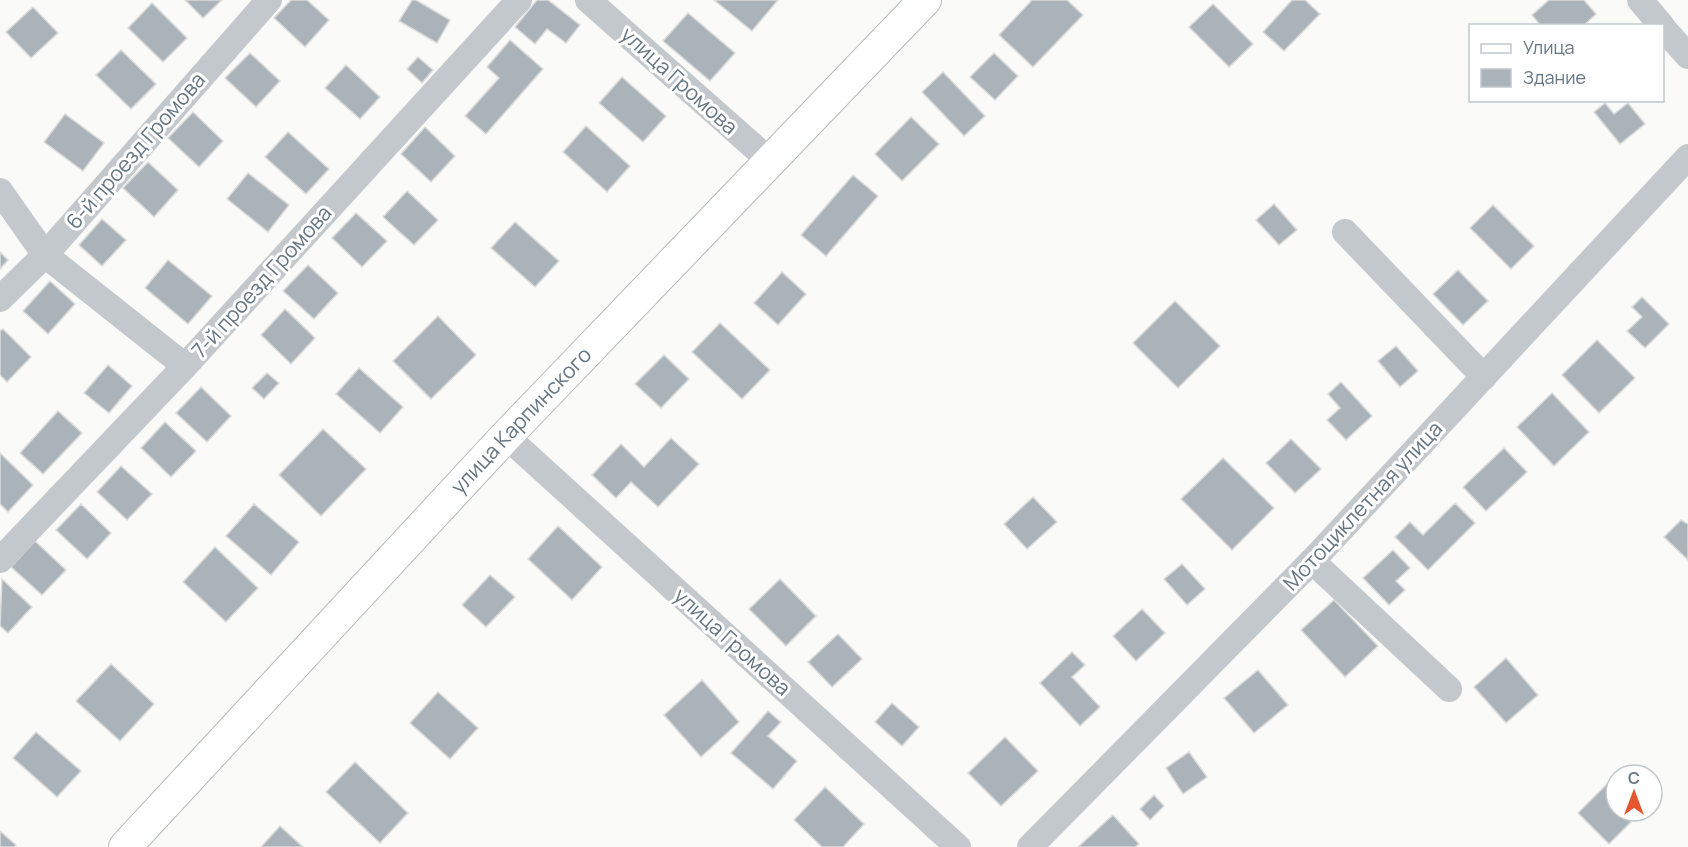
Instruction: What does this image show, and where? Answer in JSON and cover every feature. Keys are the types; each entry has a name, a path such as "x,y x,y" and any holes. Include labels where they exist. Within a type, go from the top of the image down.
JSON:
{"main road":[{"name":"улица Карпинского","path":"125,847 506,436 925,0"}],"street":[{"name":"6-й проезд Громова","path":"0,299 45,255 269,0"},
{"name":"7-й проезд Громова","path":"0,560 185,366 519,0"},
{"name":"улица Громова","path":"588,0 770,161"},
{"path":"1640,0 1660,24"},
{"path":"1664,28 1688,56"},
{"name":"Мотоциклетная улица","path":"1030,847 1312,561 1688,157"},
{"path":"0,191 45,255 185,366"},
{"path":"1345,232 1484,377"},
{"name":"улица Громова","path":"506,436 958,847"},
{"path":"1312,561 1449,689"}],"building":[{"path":"185,0 222,0 203,18"},
{"path":"291,0 307,0 329,20 305,47 274,18"},
{"path":"412,0 416,0 450,20 437,43 399,21"},
{"path":"537,0 548,0 580,25 566,43 547,29 535,44 515,27"},
{"path":"714,0 778,0 752,31"},
{"path":"1032,0 1067,0 1083,15 1033,67 999,35"},
{"path":"1292,0 1305,0 1320,14 1284,51 1263,32"},
{"path":"1549,0 1584,0 1596,14 1585,24 1539,24 1532,15"},
{"path":"152,3 187,38 163,62 128,28"},
{"path":"1213,4 1253,44 1229,67 1189,27"},
{"path":"33,7 58,33 31,58 6,32"},
{"path":"688,13 735,53 710,81 663,41"},
{"path":"510,40 543,69 486,134 465,116 499,78 487,67"},
{"path":"121,50 156,84 131,109 96,75"},
{"path":"250,53 280,81 256,107 225,78"},
{"path":"994,53 1018,76 995,100 970,77"},
{"path":"418,57 433,70 422,83 407,69"},
{"path":"346,65 380,97 360,119 325,88"},
{"path":"943,72 985,116 964,136 922,92"},
{"path":"622,77 666,116 643,142 599,103"},
{"path":"1605,103 1614,114 1628,103 1645,124 1620,144 1594,112"},
{"path":"193,112 223,141 199,167 168,138"},
{"path":"65,114 104,143 83,171 44,142"},
{"path":"911,117 939,144 902,181 875,154"},
{"path":"586,126 630,166 607,192 563,152"},
{"path":"425,127 455,156 431,182 401,154"},
{"path":"288,132 329,169 306,194 265,157"},
{"path":"148,162 178,190 154,217 123,188"},
{"path":"248,173 289,205 268,232 227,199"},
{"path":"853,175 878,196 826,256 801,235"},
{"path":"407,191 438,220 414,245 383,217"},
{"path":"1274,204 1297,230 1279,245 1256,220"},
{"path":"1493,205 1534,246 1511,269 1470,228"},
{"path":"356,213 387,241 362,267 332,238"},
{"path":"102,219 126,240 102,266 79,245"},
{"path":"515,222 559,261 535,287 491,248"},
{"path":"0,252 8,260 0,269"},
{"path":"168,260 212,296 188,324 145,288"},
{"path":"308,265 338,293 314,319 283,291"},
{"path":"1458,270 1488,301 1463,325 1433,294"},
{"path":"782,272 806,294 778,325 754,303"},
{"path":"50,281 75,304 48,334 23,311"},
{"path":"1642,297 1669,324 1645,348 1627,331 1642,317 1632,307"},
{"path":"1175,301 1220,346 1178,388 1133,343"},
{"path":"285,309 315,338 291,364 261,335"},
{"path":"438,316 476,355 431,399 393,361"},
{"path":"720,323 770,370 742,399 692,352"},
{"path":"3,329 31,357 7,382 0,375 0,331"},
{"path":"1597,340 1635,378 1599,413 1562,375"},
{"path":"1396,346 1418,371 1400,387 1378,361"},
{"path":"664,355 689,379 661,408 635,384"},
{"path":"108,365 132,386 109,413 84,393"},
{"path":"359,368 403,407 380,433 336,394"},
{"path":"267,373 279,383 264,399 252,388"},
{"path":"1341,382 1372,416 1346,440 1327,420 1340,408 1328,394"},
{"path":"201,387 231,416 207,442 176,413"},
{"path":"1552,393 1589,432 1554,466 1517,427"},
{"path":"58,411 82,433 43,474 20,453"},
{"path":"165,422 196,451 171,477 141,448"},
{"path":"323,429 366,469 321,516 279,475"},
{"path":"671,438 699,464 658,507 631,482 616,498 592,475 621,444 644,467"},
{"path":"1291,439 1321,469 1295,493 1266,463"},
{"path":"1504,448 1527,472 1486,511 1463,487"},
{"path":"0,453 33,485 8,512 0,504"},
{"path":"1223,458 1274,508 1232,550 1181,499"},
{"path":"121,466 152,494 127,520 97,492"},
{"path":"1033,497 1057,522 1027,549 1004,524"},
{"path":"1455,503 1475,523 1428,570 1395,537 1410,522 1423,535"},
{"path":"81,504 111,533 87,559 56,530"},
{"path":"254,504 299,542 271,575 226,536"},
{"path":"1681,520 1688,524 1688,560 1664,537"},
{"path":"558,526 602,567 572,600 528,559"},
{"path":"35,541 66,570 42,595 11,567"},
{"path":"215,547 258,588 226,622 183,582"},
{"path":"1393,550 1410,568 1396,581 1405,590 1389,605 1363,578"},
{"path":"1182,564 1205,589 1187,605 1164,579"},
{"path":"490,575 515,597 486,627 462,605"},
{"path":"2,579 32,607 8,633 0,626"},
{"path":"780,579 816,616 786,646 749,609"},
{"path":"1334,600 1378,646 1345,677 1301,630"},
{"path":"1142,609 1165,633 1136,661 1113,636"},
{"path":"838,634 862,659 832,687 808,662"},
{"path":"1072,652 1085,665 1072,677 1100,707 1080,726 1040,683"},
{"path":"1506,658 1538,695 1506,723 1474,687"},
{"path":"111,664 154,704 120,741 76,701"},
{"path":"1258,670 1288,705 1254,733 1224,698"},
{"path":"702,680 739,722 701,757 664,715"},
{"path":"438,692 478,728 450,759 410,723"},
{"path":"892,703 919,727 902,746 875,722"},
{"path":"768,711 781,722 768,736 797,761 773,789 731,753"},
{"path":"36,732 81,771 57,797 13,758"},
{"path":"1005,737 1038,771 1001,806 968,773"},
{"path":"1189,752 1207,777 1183,794 1166,768"},
{"path":"355,762 408,813 380,843 326,792"},
{"path":"825,787 864,824 843,847 822,847 794,820"},
{"path":"1604,787 1604,823 1630,823 1609,844 1578,813"},
{"path":"1154,795 1164,806 1150,820 1140,809"},
{"path":"1113,815 1139,844 1135,847 1078,847"},
{"path":"280,826 303,847 261,847"},
{"path":"0,831 16,845 14,847 0,847"}]}
